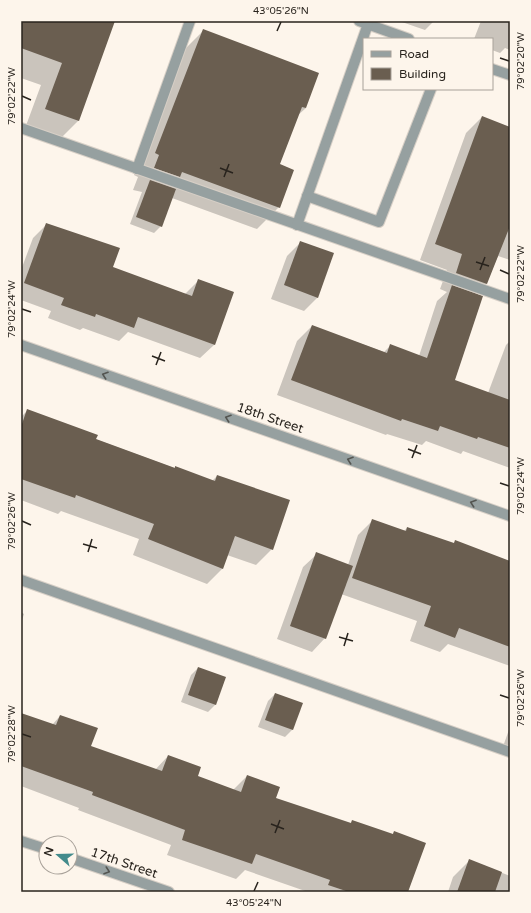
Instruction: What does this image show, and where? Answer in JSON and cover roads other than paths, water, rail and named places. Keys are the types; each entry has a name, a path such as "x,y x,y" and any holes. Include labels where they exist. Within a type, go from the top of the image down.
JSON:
{"street":[{"path":"137,169 190,21"},
{"path":"297,225 364,23 406,38"},
{"path":"493,69 510,76"},
{"path":"307,196 379,222 431,90"},
{"path":"21,128 510,300"},
{"name":"18th Street","path":"21,345 510,516"},
{"path":"21,580 510,752"},
{"path":"21,841 38,847"},
{"name":"17th Street","path":"78,861 169,892"}]}
